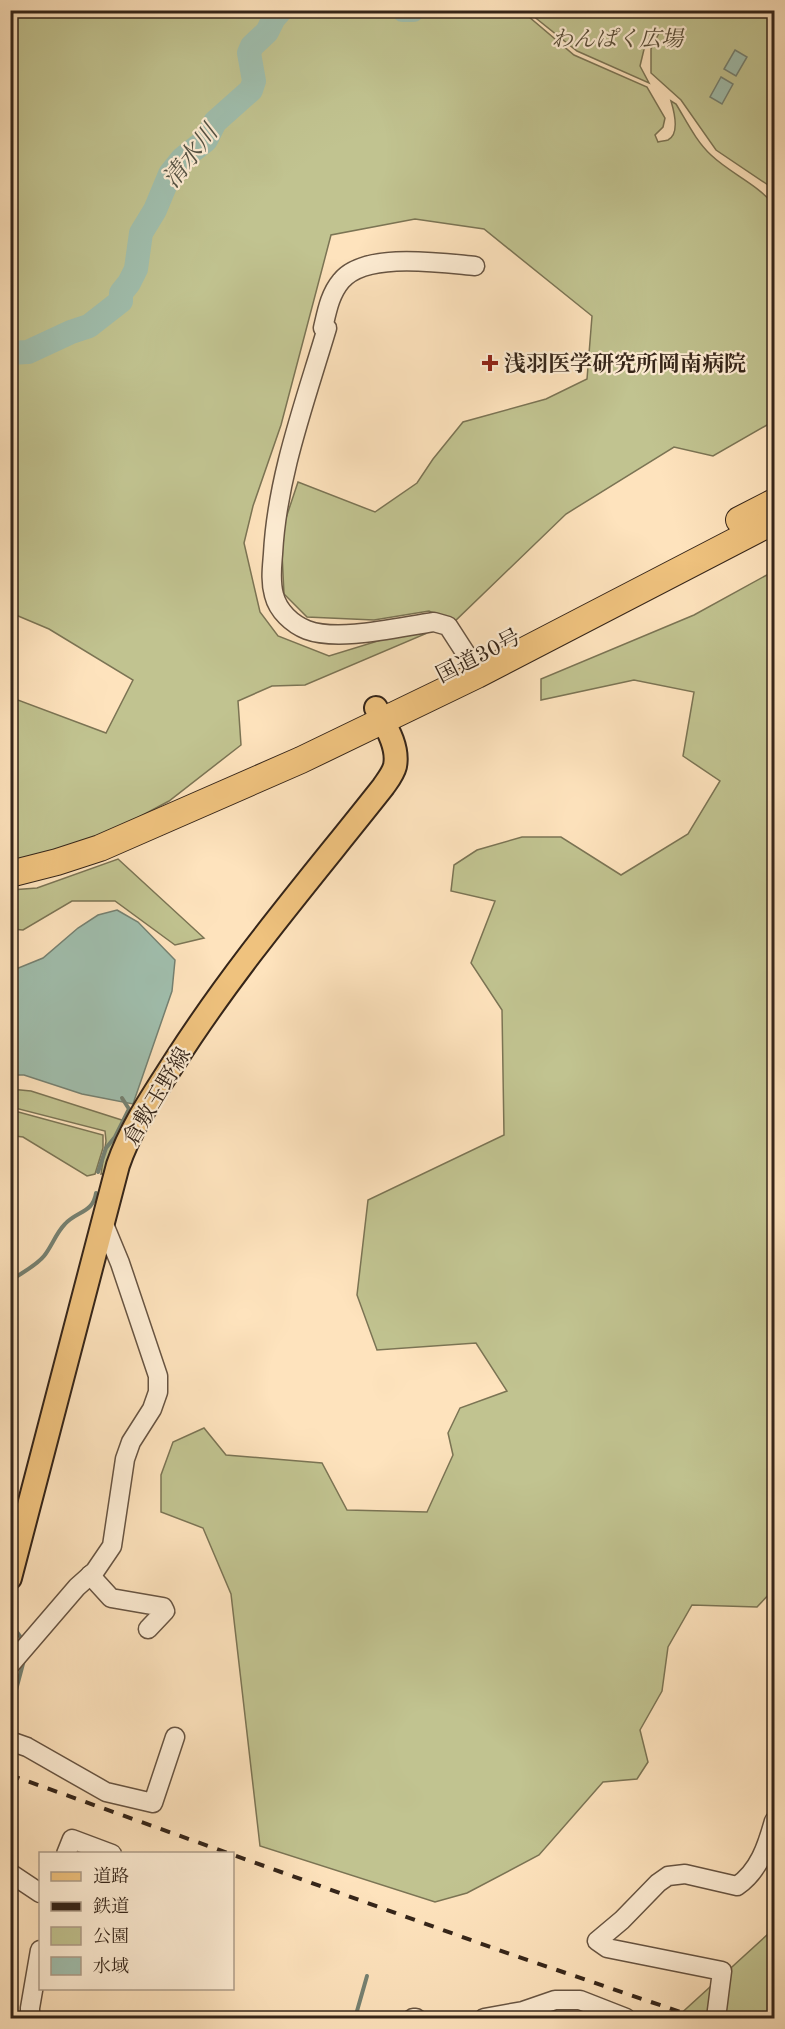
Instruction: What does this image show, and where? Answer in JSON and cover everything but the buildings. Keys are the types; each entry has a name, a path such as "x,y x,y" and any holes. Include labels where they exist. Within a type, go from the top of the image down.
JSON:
{"highway":[{"name":"国道30号","path":"473,667 774,502"},
{"name":"国道30号","path":"10,874 100,848 301,760 379,714 774,521"}],"main road":[{"name":"倉敷玉野線","path":"10,1578 125,1144 142,1112 194,1032 245,960 383,788 395,767 395,755 391,738 379,714"}],"street":[{"path":"473,667 448,626 442,623 434,622 330,636 308,630 294,622 281,610 274,596 271,577 274,531 282,486 298,423 327,328 324,328 331,296 342,279 356,270 380,262 410,260 475,266"},
{"path":"10,1665 90,1575 112,1546 125,1459 131,1442 152,1409 158,1392 158,1376 120,1263 103,1222"},
{"path":"90,1575 111,1598 164,1607 165,1611 148,1629"},
{"path":"10,1741 27,1747 106,1792 153,1803 176,1737"},
{"path":"716,2019 722,1971 607,1948 597,1941 622,1920 657,1883 668,1876 685,1874 737,1886 746,1880 757,1866 768,1844 774,1821"},
{"path":"67,1852 72,1839 107,1852"},
{"path":"10,1873 39,1892"},
{"path":"30,2019 39,1956"},
{"path":"484,2019 523,2011 555,2000 580,2000 626,2019"}],"green space":[{"path":"11,11 522,11 574,55 647,87 665,118 663,127 655,135 658,142 668,140 674,133 675,122 671,101 676,104 706,150 767,197 774,205 774,421 713,456 674,447 566,514 454,622 429,611 374,620 307,617 284,594 281,533 298,482 375,512 417,483 463,422 546,399 587,379 592,316 484,229 415,219 331,235 281,425 253,506 244,543 260,612 278,636 329,656 407,632 425,634 305,685 272,686 238,701 241,745 169,801 87,845 11,866 10,697 106,733 133,680 49,629 11,613 10,373 15,372 15,353 10,351"},
{"name":"わんぱく広場","path":"527,11 774,11 774,192 768,185 716,150 681,100 651,73 651,49 659,33 646,41 640,66 649,83 577,51"},
{"path":"774,571 774,1589 757,1607 692,1605 668,1647 662,1691 640,1730 648,1762 637,1779 603,1782 539,1855 467,1893 435,1902 260,1846 231,1594 203,1528 161,1512 161,1475 173,1442 204,1428 226,1455 322,1463 347,1510 427,1512 453,1455 448,1433 460,1408 507,1391 476,1343 377,1350 357,1295 368,1200 504,1135 502,1010 471,963 495,901 451,891 454,865 477,850 522,837 561,837 621,875 688,834 720,781 683,756 694,692 634,680 541,700 541,679 694,615"},
{"path":"118,859 204,938 175,945 115,901 72,901 23,930 11,929 11,890 37,888"},
{"path":"10,1089 31,1091 128,1122 107,1173 101,1174 106,1141 105,1131 11,1107"},
{"path":"11,1110 103,1135 103,1148 95,1174 87,1176 23,1137 15,1136 11,1141"},
{"path":"768,1934 774,1934 774,2018 676,2018"}],"water":[{"path":"735,50 747,57 736,76 724,69"},
{"path":"721,77 733,84 722,104 710,97"},
{"path":"117,910 138,922 175,960 172,991 133,1104 82,1094 24,1075 11,1075 11,971 43,958 78,928 98,915"}],"waterway":[{"name":"清水川","path":"10,353 28,352 89,326 121,301 121,293 136,269 141,233 155,210 170,174 182,159 206,140 215,122 251,90 254,81 249,53 252,46 267,32 281,10"},
{"name":"清水川","path":"403,10 413,10"},
{"path":"98,1172 106,1148 115,1137 129,1109 122,1098"},
{"path":"10,1281 41,1260 62,1228 92,1204 96,1193"},
{"path":"11,1624 22,1639"},
{"path":"10,1693 16,1690 24,1660"},
{"path":"355,2018 367,1976"}],"railway":[{"path":"10,1775 225,1852"},
{"path":"234,1855 510,1954 698,2018"}],"place":[{"name":"浅羽医学研究所岡南病院","path":"490,363"}]}
